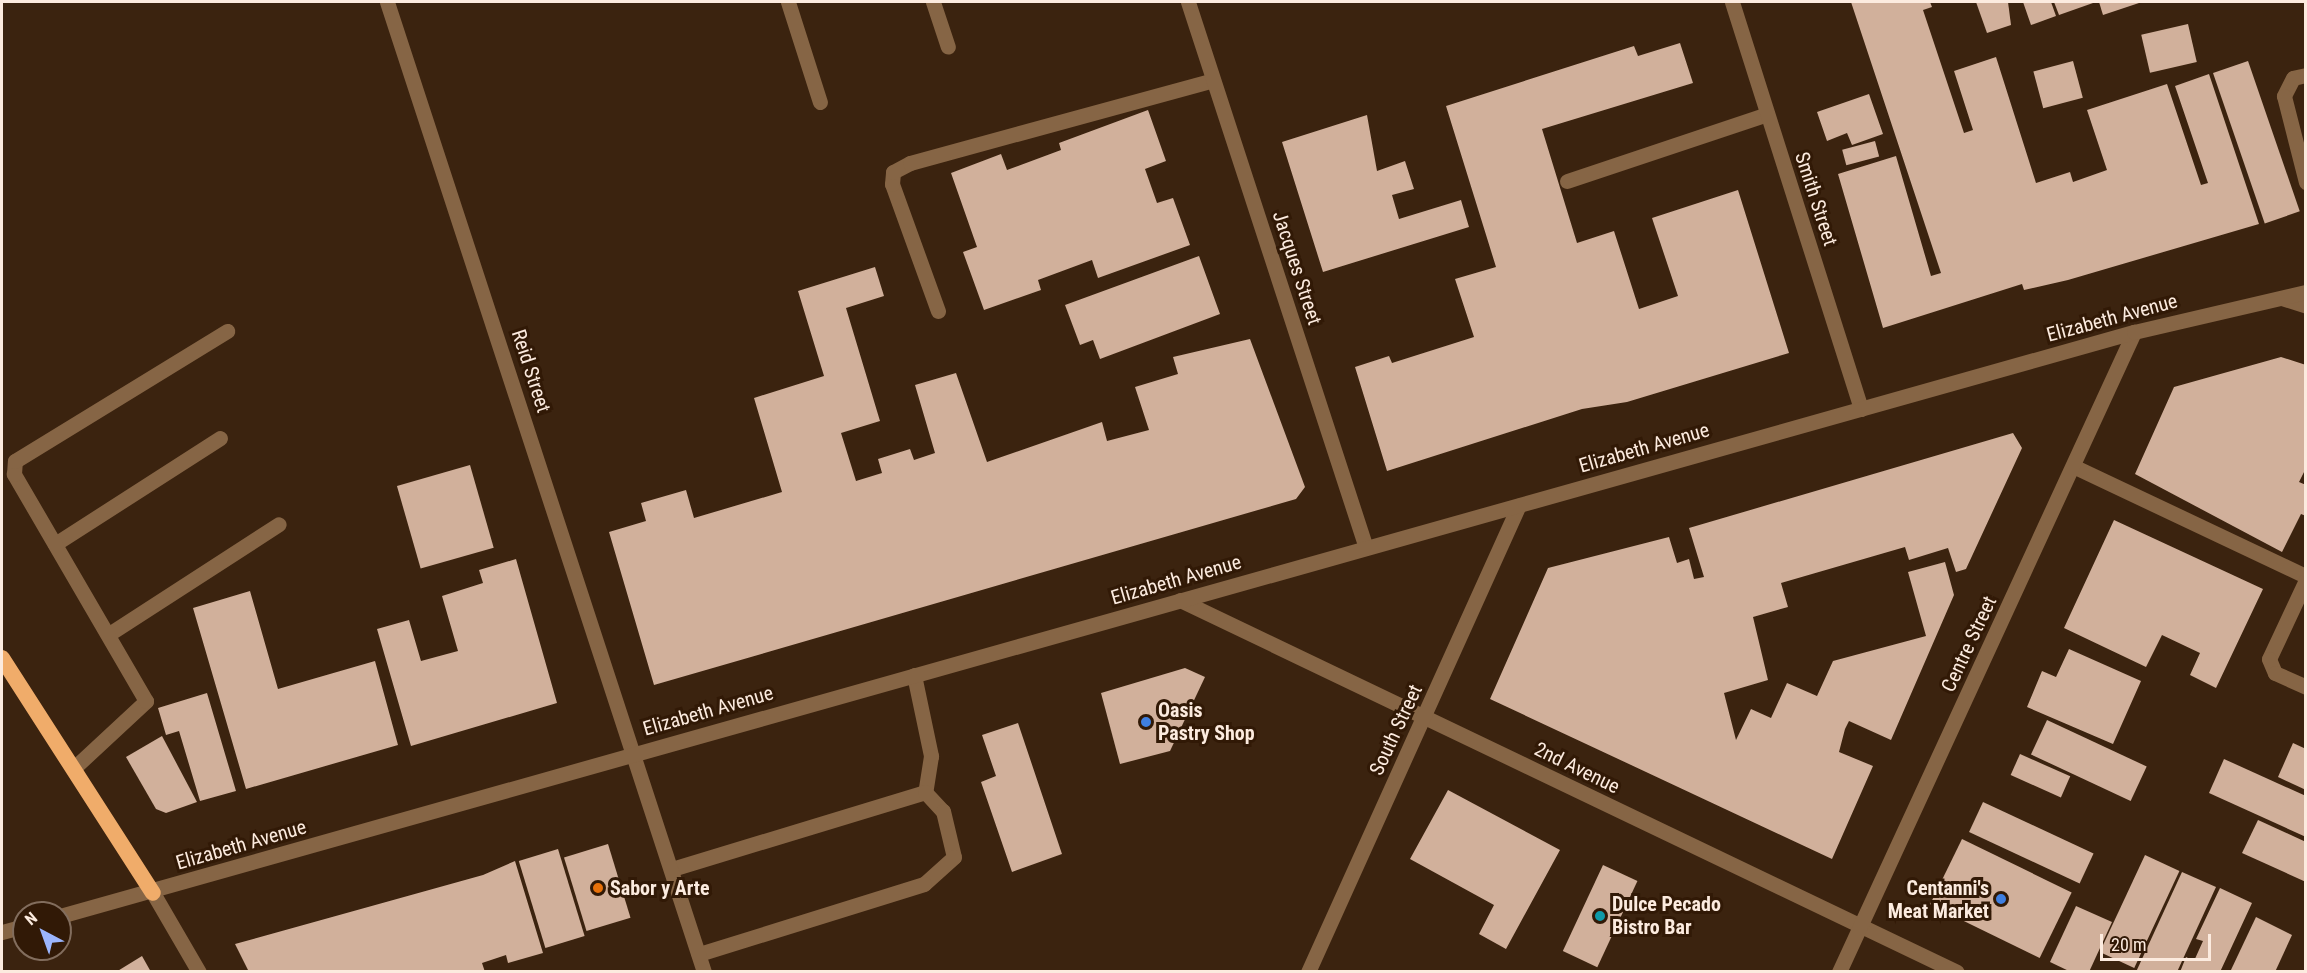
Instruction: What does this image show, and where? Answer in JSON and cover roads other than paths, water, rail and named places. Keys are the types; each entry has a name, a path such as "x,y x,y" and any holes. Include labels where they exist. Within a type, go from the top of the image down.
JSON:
{"highway":[{"path":"2,658 75,767 153,892"}],"street":[{"name":"Reid Street","path":"387,2 636,753 704,972"},
{"path":"788,2 820,102"},
{"path":"933,2 948,47"},
{"name":"Jacques Street","path":"1188,2 1366,548"},
{"name":"Smith Street","path":"1732,2 1861,409"},
{"path":"2306,75 2293,78 2284,96 2306,182"},
{"path":"938,311 892,184 893,172 910,163 1213,80"},
{"path":"1567,181 1767,114"},
{"name":"Elizabeth Avenue","path":"72,913 153,892 636,753 2134,332 2306,292"},
{"path":"2282,298 2306,306"},
{"path":"75,767 147,701 14,474 15,461 227,331"},
{"name":"Centre Street","path":"1839,972 2075,467 2134,332"},
{"path":"55,544 220,438"},
{"path":"2075,467 2306,578 2269,659 2275,673 2306,687"},
{"name":"South Street","path":"1308,972 1425,718 1519,505"},
{"path":"109,634 279,524"},
{"name":"2nd Avenue","path":"1179,600 1957,972"},
{"path":"914,675 932,756 925,792"},
{"path":"672,869 925,792"},
{"path":"699,954 924,884 954,857 943,811 925,792"},
{"path":"153,892 199,972"}],"place":[{"name":"Oasis Pastry Shop","path":"1146,722"},
{"name":"Sabor y Arte","path":"598,888"},
{"name":"Centanni's Meat Market","path":"2001,899"},
{"name":"Dulce Pecado Bistro Bar","path":"1600,916"}]}
